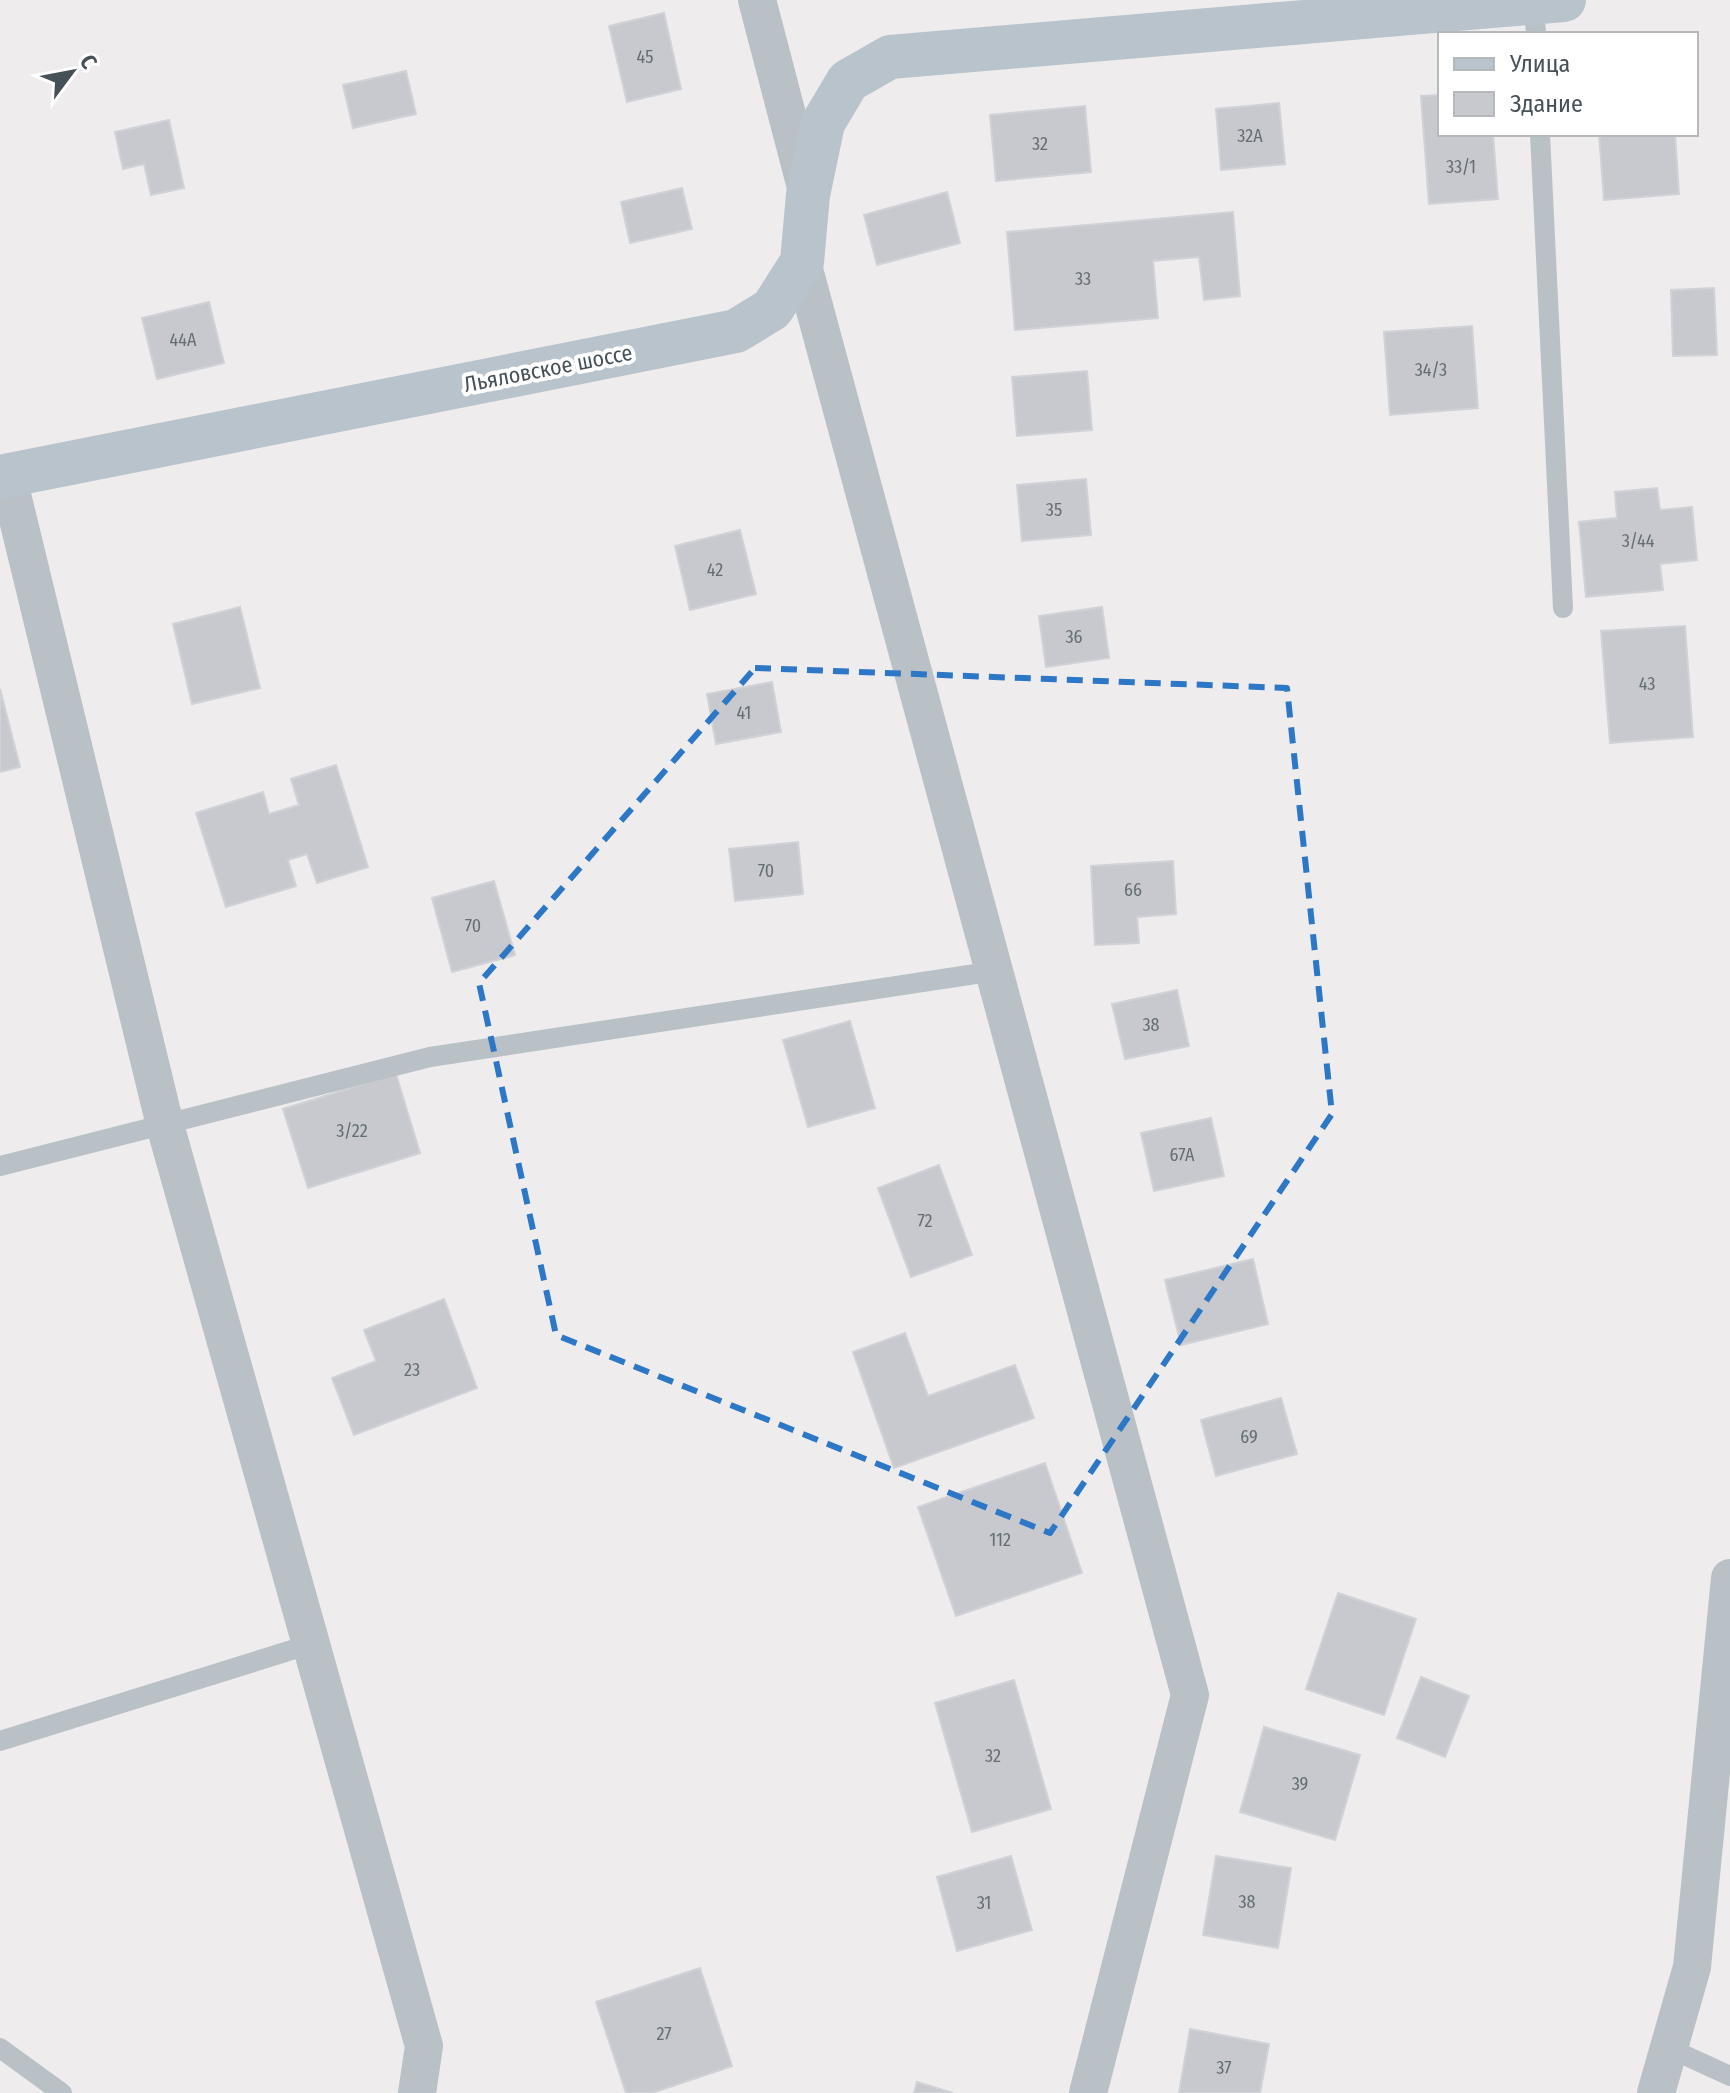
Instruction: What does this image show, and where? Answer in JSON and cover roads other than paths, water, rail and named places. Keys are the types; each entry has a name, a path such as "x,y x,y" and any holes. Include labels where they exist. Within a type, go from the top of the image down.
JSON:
{"street":[{"name":"Льяловское шоссе","path":"3,475 736,331 772,309 802,262 808,195 757,0"},
{"path":"808,195 823,123 848,81 890,57 1545,12"},
{"path":"802,262 1190,1695 1088,2093"},
{"path":"3,475 165,1125 424,2046 417,2093"},
{"path":"1656,2093 1692,1967 1730,1578"}],"lane":[{"path":"1540,136 1563,608"},
{"path":"0,1166 430,1057 995,971"},
{"path":"0,1741 311,1644"},
{"path":"0,2048 62,2093"},
{"path":"1669,2048 1730,2076"}]}
